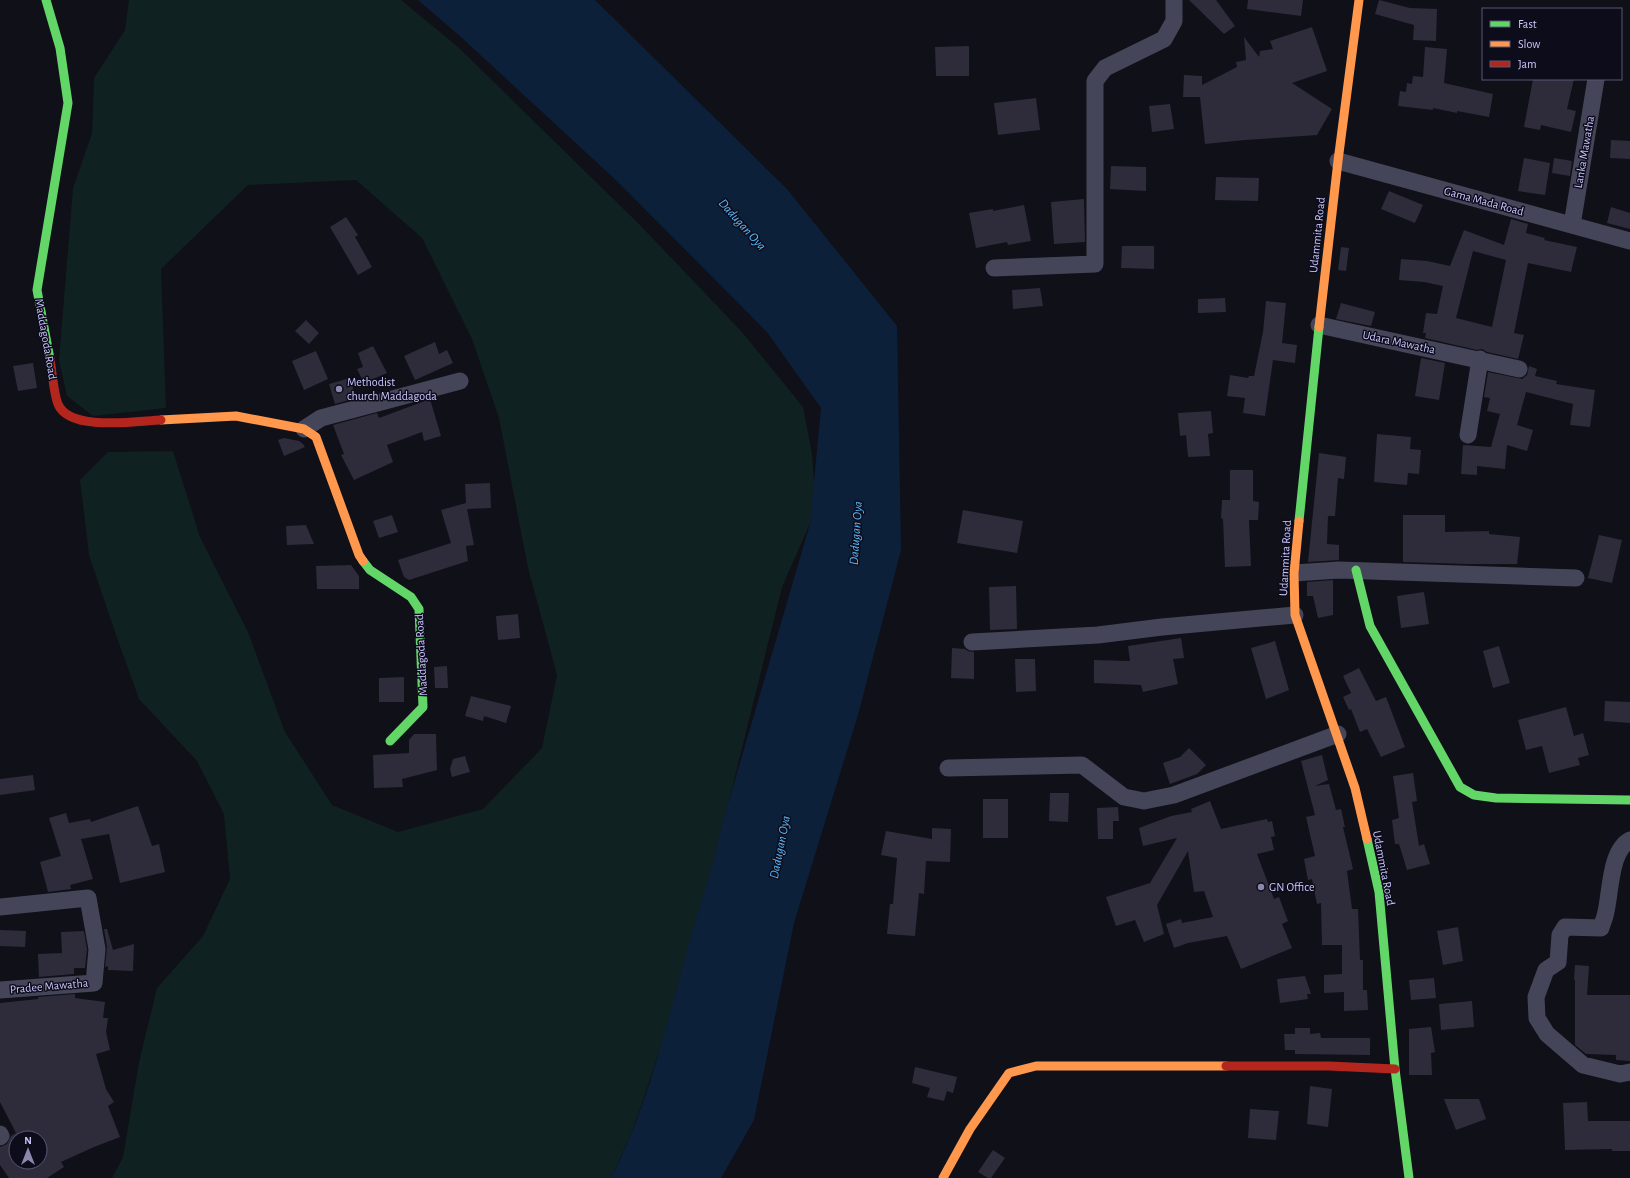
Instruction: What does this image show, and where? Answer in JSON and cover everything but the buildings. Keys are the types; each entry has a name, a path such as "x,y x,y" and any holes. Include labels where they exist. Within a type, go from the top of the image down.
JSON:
{"street":[{"name":"Maddagoda Road","path":"46,0 60,48 68,103 37,290 58,406 69,417 94,423 236,416 304,429 316,437 359,555 370,570 411,597 419,609 423,707 390,741"},
{"path":"994,268 1095,264 1095,81 1105,68 1164,39 1174,21 1174,0"},
{"name":"Udammita Road","path":"1359,0 1319,325 1294,572 1295,615 1338,734 1355,788 1379,892 1395,1069 1410,1178"},
{"name":"Lanka Mawatha","path":"1572,225 1596,80"},
{"name":"Gama Mada Road","path":"1338,161 1630,241"},
{"name":"Udara Mawatha","path":"1319,325 1480,359 1519,369"},
{"path":"1468,435 1480,359"},
{"path":"304,429 321,418 460,381"},
{"path":"1294,572 1356,570 1576,578"},
{"path":"1356,570 1370,626 1460,787 1474,795 1496,798 1630,800"},
{"path":"972,642 1098,635 1162,627 1295,615"},
{"path":"948,768 1082,765 1124,797 1144,801 1174,794 1338,734"},
{"path":"1630,840 1624,843 1615,861 1605,916 1601,928 1565,927 1560,935 1558,962 1546,970 1536,997 1537,1018 1547,1034 1583,1065 1620,1074 1630,1072"},
{"name":"Pradee Mawatha","path":"0,907 88,898 97,949 94,983 0,990"},
{"path":"943,1178 970,1129 1009,1073 1036,1066 1329,1066 1395,1069"}],"shaded area":[{"path":"129,0 401,0 457,46 640,225 742,332 803,407 812,454 816,510 782,587 716,853 665,1034 630,1137 611,1178 112,1178 123,1157 139,1062 157,988 203,936 230,879 224,814 197,761 139,699 89,555 80,480 108,452 173,451 200,537 248,632 285,732 332,805 398,832 483,809 542,748 557,675 528,568 499,418 472,339 422,238 356,180 248,185 161,269 166,408 93,416 67,396 59,360 73,188 92,133 94,78 125,30"}],"water":[{"name":"Dadugan Oya","path":"418,0 595,0 787,189 897,326 901,550 858,715 794,923 754,1120 721,1178 611,1178 625,1150 647,1091 711,868 722,824 810,524 821,408 767,332 618,182 461,37"}],"traffic: fast":[{"path":"46,0 60,48 68,103 37,290 50,359"},
{"path":"1299,521 1319,327"},
{"path":"363,561 370,570 411,597 419,609 423,707 390,741"},
{"path":"1356,570 1370,626 1460,787 1474,795 1496,798 1630,800"},
{"path":"1367,839 1379,892 1395,1069 1409,1178"}],"traffic: slow":[{"path":"1319,327 1338,161 1359,0"},
{"path":"161,420 236,416 304,429 316,437 359,555 363,561"},
{"path":"1299,521 1294,573 1295,615 1355,788 1367,839"},
{"path":"943,1178 970,1129 1009,1073 1036,1066 1226,1066"}],"traffic: jam":[{"path":"50,359 54,389 58,404 65,413 89,422 121,423 161,420"},
{"path":"1226,1066 1329,1066 1395,1069"}],"place":[{"name":"Methodist church Maddagoda","path":"339,389"},
{"name":"GN Office","path":"1261,887"}]}
